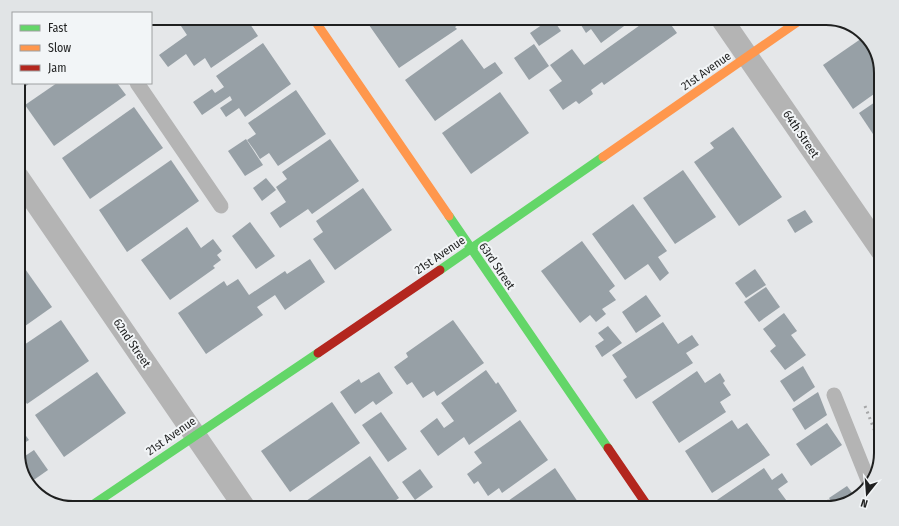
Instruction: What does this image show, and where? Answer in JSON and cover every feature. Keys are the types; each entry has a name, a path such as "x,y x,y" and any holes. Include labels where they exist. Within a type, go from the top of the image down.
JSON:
{"street":[{"name":"63rd Street","path":"318,25 644,501"},
{"name":"64th Street","path":"726,25 874,240"},
{"name":"21st Avenue","path":"98,501 194,434 471,249 793,25"},
{"name":"62nd Street","path":"25,187 240,501"}],"lane":[{"path":"138,84 221,206"},
{"path":"834,395 866,474"}],"building":[{"path":"251,25 258,36 211,68 205,58 194,66 186,54 168,67 159,55 187,35 181,26"},
{"path":"369,25 458,25 455,27 457,29 399,68"},
{"path":"542,25 557,25 561,31 539,46 530,33"},
{"path":"581,25 625,25 601,43 591,29 586,33"},
{"path":"640,25 671,25 677,33 604,85 602,82 591,90 593,94 579,104 576,101 563,110 549,90 562,81 550,65 572,49 584,65"},
{"path":"462,39 484,69 495,62 503,73 435,121 405,80"},
{"path":"860,39 866,46 873,63 874,94 853,109 823,65"},
{"path":"263,43 291,84 245,117 239,108 226,117 220,108 232,100 230,96 202,115 193,102 212,89 215,93 224,87 216,76"},
{"path":"534,44 549,66 529,80 514,58"},
{"path":"56,84 118,84 126,95 54,146 25,105"},
{"path":"296,90 326,134 278,166 269,153 260,159 247,140 256,134 248,123"},
{"path":"500,92 529,133 471,174 442,133"},
{"path":"874,103 874,136 859,113"},
{"path":"134,107 163,148 90,199 62,158"},
{"path":"733,127 782,197 739,226 694,162 714,148 710,143"},
{"path":"246,139 263,165 245,176 228,151"},
{"path":"330,139 359,181 312,214 308,209 280,228 270,213 286,202 276,187 287,179 282,172"},
{"path":"171,160 199,201 127,252 99,210"},
{"path":"683,170 716,217 675,244 643,198"},
{"path":"266,178 276,190 262,201 253,188"},
{"path":"363,188 392,230 335,270 313,239 323,232 316,221"},
{"path":"633,204 667,251 658,257 669,273 660,281 648,264 625,280 592,234"},
{"path":"805,210 813,222 795,233 787,220"},
{"path":"250,222 275,256 256,269 232,236"},
{"path":"187,227 201,248 213,239 222,251 217,255 221,260 213,266 215,268 170,300 141,260"},
{"path":"582,241 615,286 609,291 616,300 602,309 606,314 596,322 590,315 580,323 541,271"},
{"path":"310,259 325,282 285,310 275,295 257,307 263,315 206,354 178,313 224,281 227,286 238,279 249,295 285,271 287,274"},
{"path":"25,269 52,307 25,326"},
{"path":"755,269 766,285 746,298 735,283"},
{"path":"766,287 780,307 759,322 744,302"},
{"path":"646,295 661,316 636,333 622,312"},
{"path":"784,313 797,331 791,335 806,355 785,370 770,351 776,346 763,329"},
{"path":"61,320 89,361 27,404 25,401 25,344"},
{"path":"453,320 484,363 437,396 434,391 423,398 412,382 407,385 394,367 408,357 406,353"},
{"path":"663,322 678,344 692,335 699,345 686,353 693,363 636,399 623,380 627,377 612,355"},
{"path":"608,326 622,343 602,357 595,346 604,340 598,333"},
{"path":"803,366 815,387 794,402 780,381"},
{"path":"486,370 496,384 498,382 517,411 469,445 464,437 438,456 420,431 437,418 444,428 454,421 441,403"},
{"path":"697,371 705,383 720,373 725,381 723,383 731,395 720,402 726,412 679,443 652,402"},
{"path":"97,372 126,413 64,457 35,415"},
{"path":"379,372 393,393 376,405 373,401 355,414 340,392 359,379 361,383"},
{"path":"818,392 827,415 805,430 792,409"},
{"path":"332,402 360,443 290,492 261,451"},
{"path":"381,412 407,449 388,462 362,425"},
{"path":"520,420 548,460 502,493 499,488 488,496 478,481 474,484 467,474 482,463 474,452"},
{"path":"732,420 738,429 747,423 770,455 712,493 685,451"},
{"path":"827,423 842,445 811,466 796,444"},
{"path":"25,435 29,440 25,443"},
{"path":"34,450 48,470 33,480 28,469 25,456"},
{"path":"370,456 399,498 395,501 306,501"},
{"path":"555,468 577,501 508,501"},
{"path":"764,468 772,480 782,473 788,482 778,489 787,501 715,501"},
{"path":"420,469 433,487 415,500 402,482"},
{"path":"847,486 847,496 831,501 829,498"}],"railway":[{"path":"865,406 874,429"}],"traffic: fast":[{"path":"440,270 603,157"},
{"path":"449,216 608,448"},
{"path":"98,501 318,353"}],"traffic: slow":[{"path":"318,25 449,216"},
{"path":"603,157 793,25"}],"traffic: jam":[{"path":"318,353 440,270"},
{"path":"608,448 644,501"}]}
